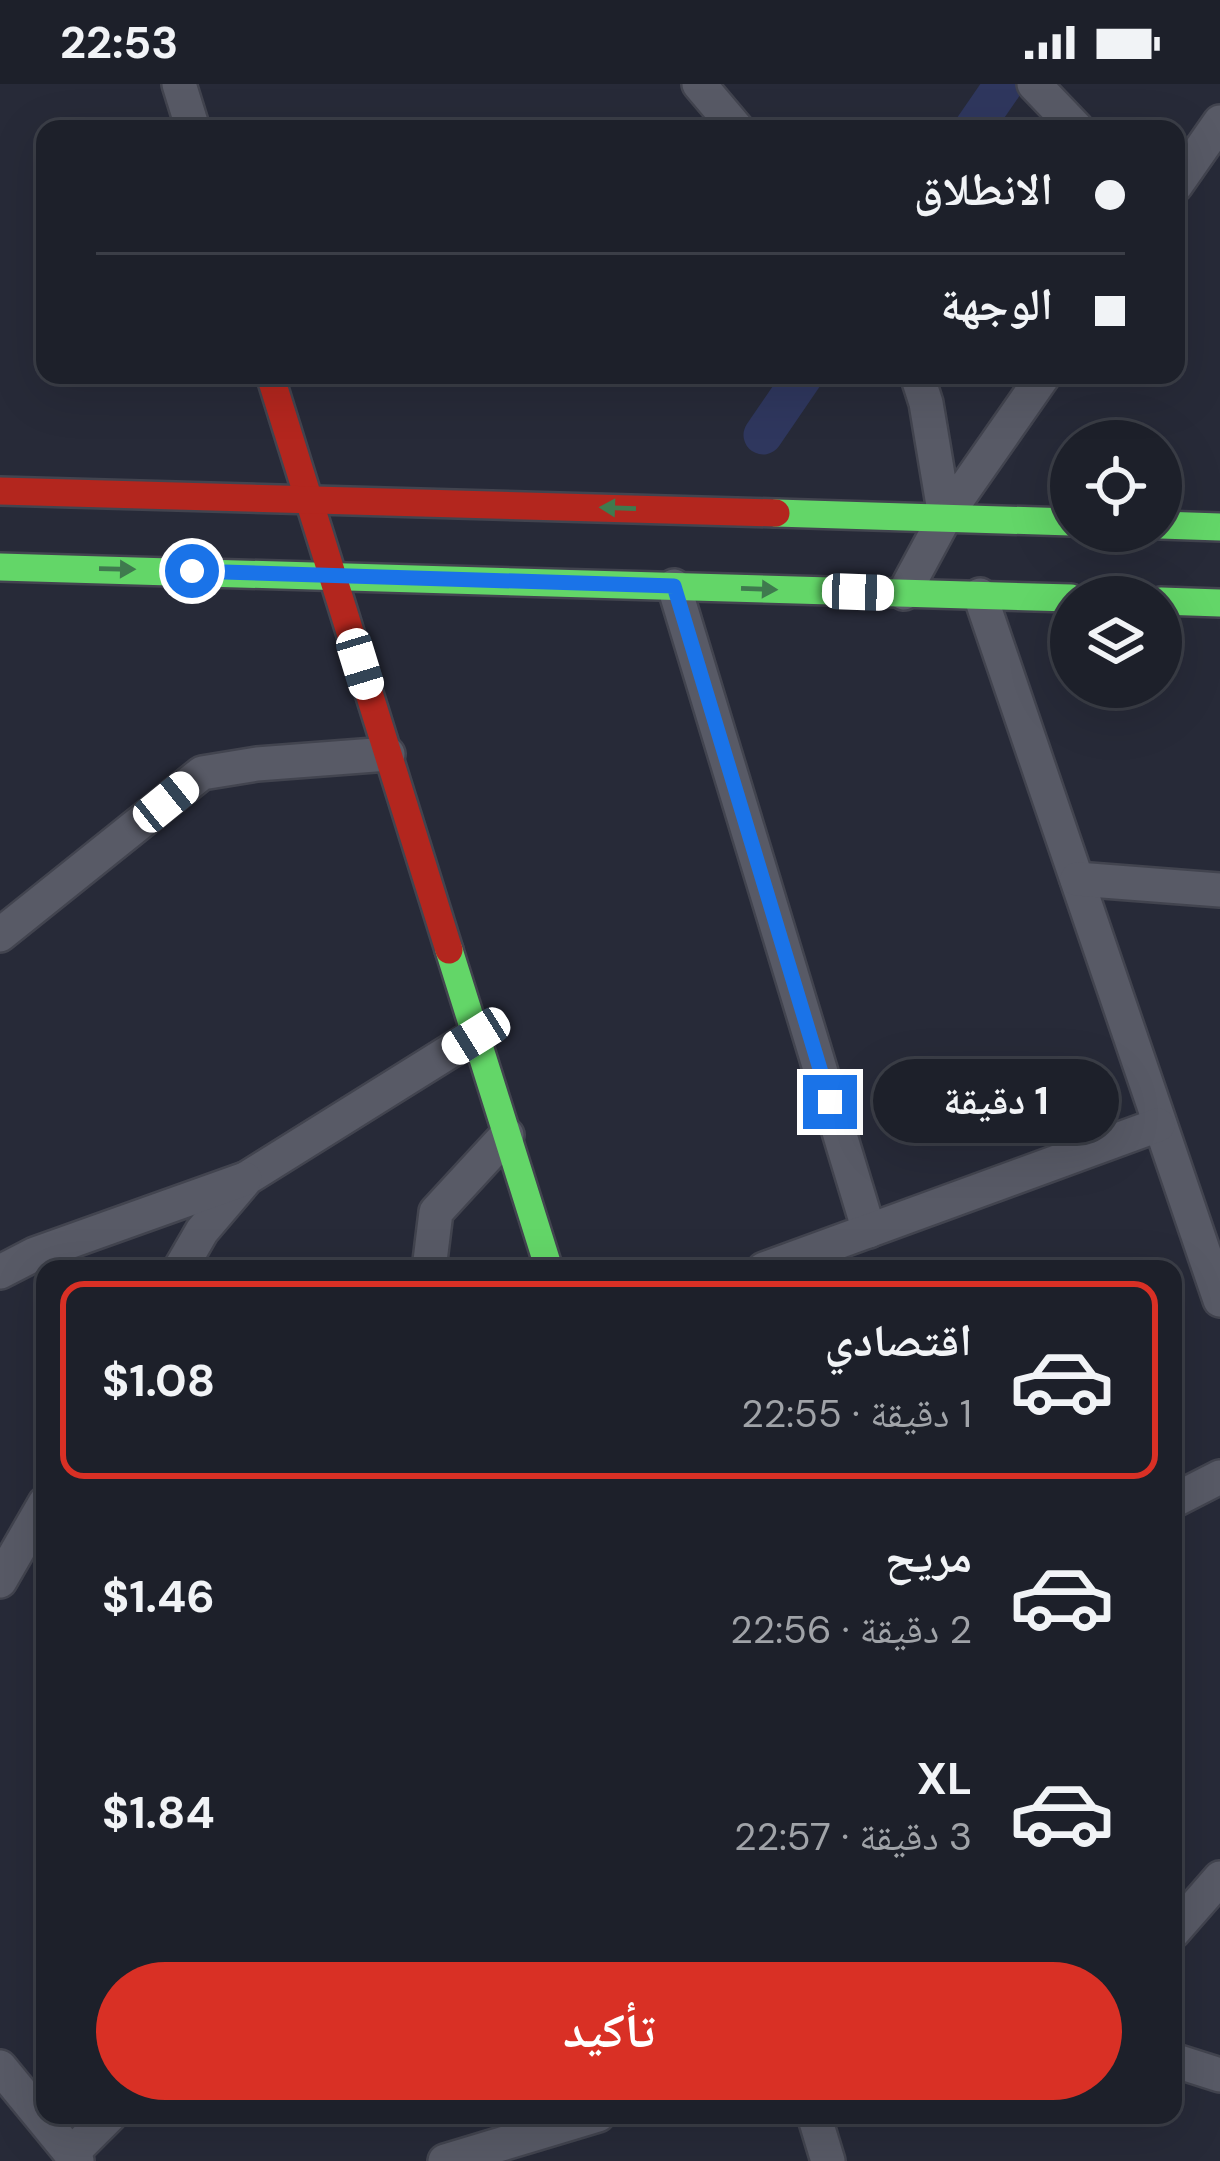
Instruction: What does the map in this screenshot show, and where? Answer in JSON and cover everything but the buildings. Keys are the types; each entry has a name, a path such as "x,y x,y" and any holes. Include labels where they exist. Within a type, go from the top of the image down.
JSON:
{"street":[{"path":"179,84 190,120"},
{"path":"699,84 729,120"},
{"path":"1034,84 1068,120"},
{"path":"1185,172 1220,122"},
{"path":"273,384 546,1260"},
{"path":"920,384 945,518"},
{"path":"904,593 945,518 1038,384"},
{"path":"0,490 1050,521"},
{"path":"1182,526 1220,527"},
{"path":"0,567 1050,597"},
{"path":"674,586 869,1231"},
{"path":"980,595 1220,1300"},
{"path":"1182,602 1220,603"},
{"path":"0,934 202,773 388,754"},
{"path":"1077,879 1220,890"},
{"path":"0,1272 35,1254 247,1178 476,1036"},
{"path":"789,1260 1158,1125"},
{"path":"430,1260 436,1212 507,1135"},
{"path":"185,1260 202,1231 247,1178"},
{"path":"1182,1496 1220,1477"},
{"path":"0,1581 36,1519"},
{"path":"1182,1922 1220,1878"},
{"path":"1182,2063 1220,2075"},
{"path":"0,2067 36,2111"},
{"path":"47,2124 74,2157 102,2124"},
{"path":"446,2161 568,2124"},
{"path":"817,2124 828,2161"}],"waterway":[{"path":"979,120 1004,84"},
{"path":"763,435 798,384"}],"traffic: fast":[{"path":"776,513 1050,521"},
{"path":"1182,526 1220,527"},
{"path":"0,567 1050,597"},
{"path":"1182,602 1220,603"},
{"path":"449,950 546,1260"}],"traffic: jam":[{"path":"273,384 449,950"},
{"path":"0,491 776,513"}],"route":[{"path":"192,571 674,586 830,1102"}]}
